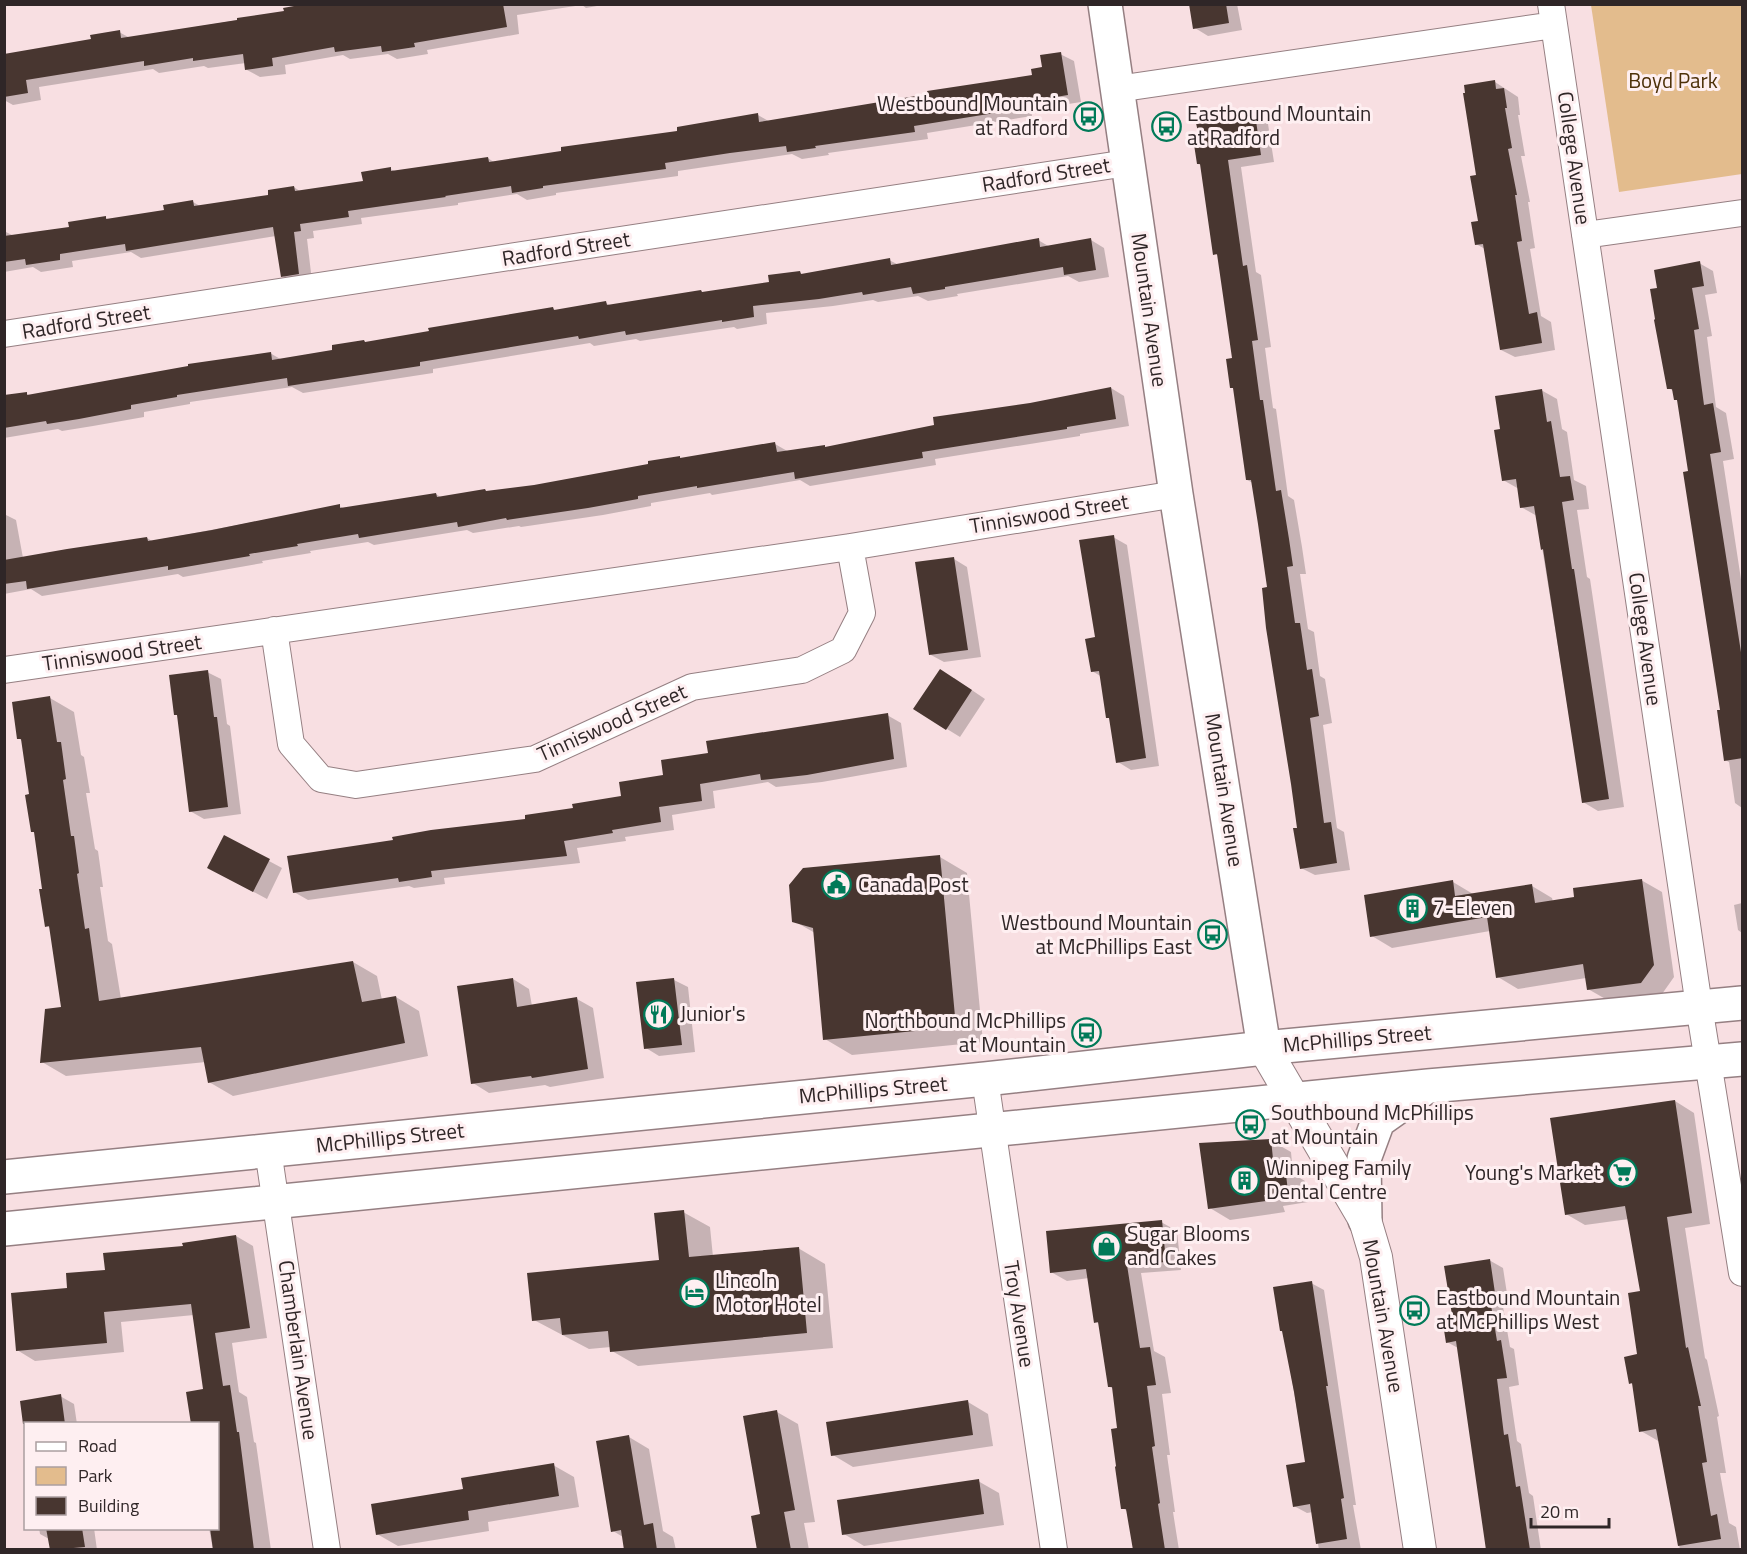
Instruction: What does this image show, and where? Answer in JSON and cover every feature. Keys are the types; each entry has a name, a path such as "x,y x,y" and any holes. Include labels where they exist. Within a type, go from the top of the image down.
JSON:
{"main road":[{"name":"Mountain Avenue","path":"1105,4 1176,494 1264,1048"},
{"name":"McPhillips Street","path":"4,1177 985,1079 1264,1048 1743,1003"},
{"path":"4,1229 1428,1086 1743,1059"},
{"path":"1365,1220 1364,1159 1378,1121 1428,1086"}],"street":[{"path":"1117,89 1553,15"},
{"name":"College Avenue","path":"1553,15 1699,1006 1743,1273"},
{"name":"Radford Street","path":"4,334 1127,163"},
{"path":"1585,236 1743,213"},
{"name":"Tinniswood Street","path":"4,670 850,546 1176,494"},
{"name":"Tinniswood Street","path":"274,630 291,744 321,779 356,785 524,761 535,759 692,687 802,670 843,650 862,613 850,546"},
{"name":"Mountain Avenue","path":"1264,1048 1365,1220 1376,1257 1420,1550"},
{"name":"Troy Avenue","path":"985,1079 1054,1550"},
{"name":"Chamberlain Avenue","path":"268,1150 327,1550"}],"green space":[{"name":"Boyd Park","path":"1591,5 1742,5 1742,174 1619,192"}],"building":[{"path":"305,4 503,4 507,27 414,43 415,47 382,52 381,46 335,52 334,47 272,58 273,66 245,70 243,54 193,61 193,58 144,66 144,61 26,80 28,93 4,97 4,54 91,39 90,35 120,30 121,38 237,20 237,18 284,11 283,8"},
{"path":"1189,4 1226,4 1229,23 1193,29"},
{"path":"1061,52 1068,95 1018,103 1019,109 914,126 915,132 815,146 816,148 787,152 786,146 730,153 665,163 666,169 543,186 543,188 512,193 511,186 348,211 349,217 300,224 301,231 294,232 299,274 281,277 273,227 126,251 125,244 60,254 60,260 26,265 25,259 4,262 4,236 69,227 68,222 164,210 163,205 193,200 194,206 268,195 268,190 294,186 295,191 363,181 361,172 391,167 391,171 488,157 489,162 561,151 561,147 677,131 677,127 758,113 759,122 928,94 927,91 1032,75 1031,69 1042,67 1040,55"},
{"path":"1495,80 1496,89 1504,88 1507,108 1505,108 1512,148 1508,149 1517,195 1515,195 1522,241 1517,242 1529,314 1537,312 1542,343 1500,350 1483,244 1475,245 1471,222 1478,221 1470,176 1476,175 1463,93 1465,93 1464,85"},
{"path":"1255,114 1261,155 1228,160 1243,266 1247,265 1258,340 1252,341 1260,400 1263,400 1276,491 1281,490 1293,566 1287,567 1295,623 1300,623 1307,670 1312,669 1319,716 1310,718 1324,823 1331,822 1337,863 1300,869 1293,828 1297,828 1291,784 1266,628 1262,588 1267,587 1258,524 1251,480 1246,480 1233,388 1230,388 1226,359 1232,358 1217,254 1213,255 1200,164 1197,164 1193,138 1199,137 1196,123"},
{"path":"1039,238 1040,247 1091,238 1096,270 1064,275 1063,267 913,294 911,287 863,295 862,292 753,306 754,317 626,335 625,331 579,339 578,336 420,362 420,366 288,386 287,378 177,395 177,397 131,405 131,409 79,419 47,424 46,421 4,428 4,395 27,392 27,395 188,366 188,364 271,352 272,360 332,350 332,345 429,331 428,328 553,307 554,310 606,301 607,305 701,290 702,292 769,282 768,275 800,271 801,274 890,258 891,265"},
{"path":"1700,261 1704,286 1692,288 1699,329 1694,330 1704,405 1713,403 1721,452 1710,454 1743,665 1743,758 1724,761 1717,710 1720,710 1683,472 1688,471 1677,400 1674,400 1672,389 1667,389 1650,289 1657,288 1654,270"},
{"path":"1111,387 1116,419 922,452 923,458 795,479 794,472 697,488 697,486 638,496 638,499 588,508 507,520 506,518 458,527 457,522 359,538 358,534 168,570 168,566 27,589 26,581 4,584 4,560 147,537 148,541 340,504 340,508 436,493 437,497 485,489 486,491 534,485 648,464 648,461 775,442 777,452 825,445 825,447 934,425 933,417 1030,403"},
{"path":"1542,389 1547,422 1551,421 1560,477 1570,476 1574,500 1562,502 1609,799 1582,803 1543,549 1541,550 1534,506 1520,508 1516,479 1502,481 1494,430 1500,429 1495,396"},
{"path":"1114,535 1146,758 1116,763 1099,671 1091,672 1085,639 1095,637 1079,540"},
{"path":"954,557 968,650 929,655 915,562"},
{"path":"940,669 972,690 946,730 913,709"},
{"path":"208,670 214,717 217,717 228,807 189,812 177,715 174,715 169,675"},
{"path":"50,696 57,742 61,742 66,779 63,780 71,836 74,836 85,929 89,928 99,1001 353,961 362,1002 396,996 405,1043 208,1083 201,1047 40,1063 45,1009 61,1007 49,926 45,927 34,832 31,832 25,795 29,794 21,739 17,739 12,702"},
{"path":"888,713 894,759 807,775 761,780 760,774 700,784 702,801 659,807 661,822 564,841 567,856 431,871 432,877 399,882 398,878 293,893 287,856 393,840 392,837 431,830 525,819 525,815 573,808 572,804 621,796 619,782 663,775 661,760 708,753 706,741"},
{"path":"224,835 270,859 253,892 207,868"},
{"path":"940,855 956,1027 823,1040 813,928 792,922 789,885 803,868"},
{"path":"1642,879 1654,965 1641,983 1587,990 1583,964 1496,978 1487,917 1370,937 1364,895 1453,880 1455,896 1532,884 1535,903 1574,897 1573,888"},
{"path":"513,978 517,1007 577,997 588,1069 532,1078 531,1076 471,1084 457,986"},
{"name":"Junior's","path":"674,978 682,1045 644,1049 636,982"},
{"path":"1675,1100 1692,1213 1667,1217 1686,1348 1688,1347 1701,1406 1698,1406 1707,1462 1702,1463 1711,1516 1717,1514 1721,1539 1678,1546 1656,1429 1639,1432 1632,1383 1629,1384 1624,1357 1637,1354 1628,1293 1640,1291 1625,1206 1565,1215 1550,1118"},
{"name":"Winnipeg Family Dental Centre","path":"1271,1139 1274,1169 1285,1167 1288,1191 1264,1195 1266,1201 1208,1209 1199,1143"},
{"path":"684,1210 689,1257 799,1247 807,1333 610,1352 608,1331 562,1335 560,1318 532,1321 527,1273 659,1260 654,1213"},
{"path":"1162,1220 1166,1262 1127,1265 1140,1348 1150,1347 1156,1385 1147,1386 1155,1446 1152,1447 1160,1503 1158,1504 1165,1550 1133,1550 1126,1509 1121,1509 1115,1467 1111,1429 1117,1428 1112,1387 1108,1387 1098,1322 1094,1323 1086,1269 1050,1273 1046,1231"},
{"path":"236,1235 250,1328 215,1333 223,1386 230,1385 237,1432 239,1432 254,1550 213,1550 210,1530 219,1530 219,1422 191,1422 186,1392 203,1389 191,1304 104,1312 107,1343 16,1351 11,1293 67,1288 66,1273 105,1270 103,1253 183,1246 182,1243"},
{"path":"1490,1259 1495,1293 1489,1293 1497,1341 1501,1340 1507,1378 1497,1379 1504,1435 1508,1434 1516,1487 1520,1486 1530,1550 1486,1550 1456,1341 1446,1343 1442,1317 1452,1315 1444,1266"},
{"path":"1312,1281 1344,1498 1341,1499 1347,1539 1316,1544 1310,1504 1293,1507 1286,1465 1305,1462 1273,1287"},
{"path":"61,1394 65,1422 24,1422 23,1424 20,1401"},
{"path":"968,1400 973,1435 831,1456 826,1422"},
{"path":"777,1410 795,1510 784,1512 791,1550 757,1550 751,1516 760,1514 743,1416"},
{"path":"629,1435 644,1525 653,1523 657,1550 624,1550 621,1530 611,1532 596,1441"},
{"path":"554,1463 559,1496 468,1511 469,1520 376,1535 371,1504 463,1489 461,1478"},
{"path":"979,1479 984,1514 842,1535 837,1500"},
{"path":"46,1530 82,1530 85,1547 50,1550"}],"place":[{"name":"Westbound Mountain at Radford","path":"1089,116"},
{"name":"Eastbound Mountain at Radford","path":"1166,126"},
{"name":"Canada Post","path":"837,885"},
{"name":"7-Eleven","path":"1412,908"},
{"name":"Westbound Mountain at McPhillips East","path":"1213,935"},
{"name":"Junior's","path":"659,1014"},
{"name":"Northbound McPhillips at Mountain","path":"1087,1033"},
{"name":"Southbound McPhillips at Mountain","path":"1250,1125"},
{"name":"Young's Market","path":"1622,1173"},
{"name":"Winnipeg Family Dental Centre","path":"1245,1180"},
{"name":"Sugar Blooms and Cakes","path":"1106,1246"},
{"name":"Lincoln Motor Hotel","path":"694,1293"},
{"name":"Eastbound Mountain at McPhillips West","path":"1415,1310"}]}
